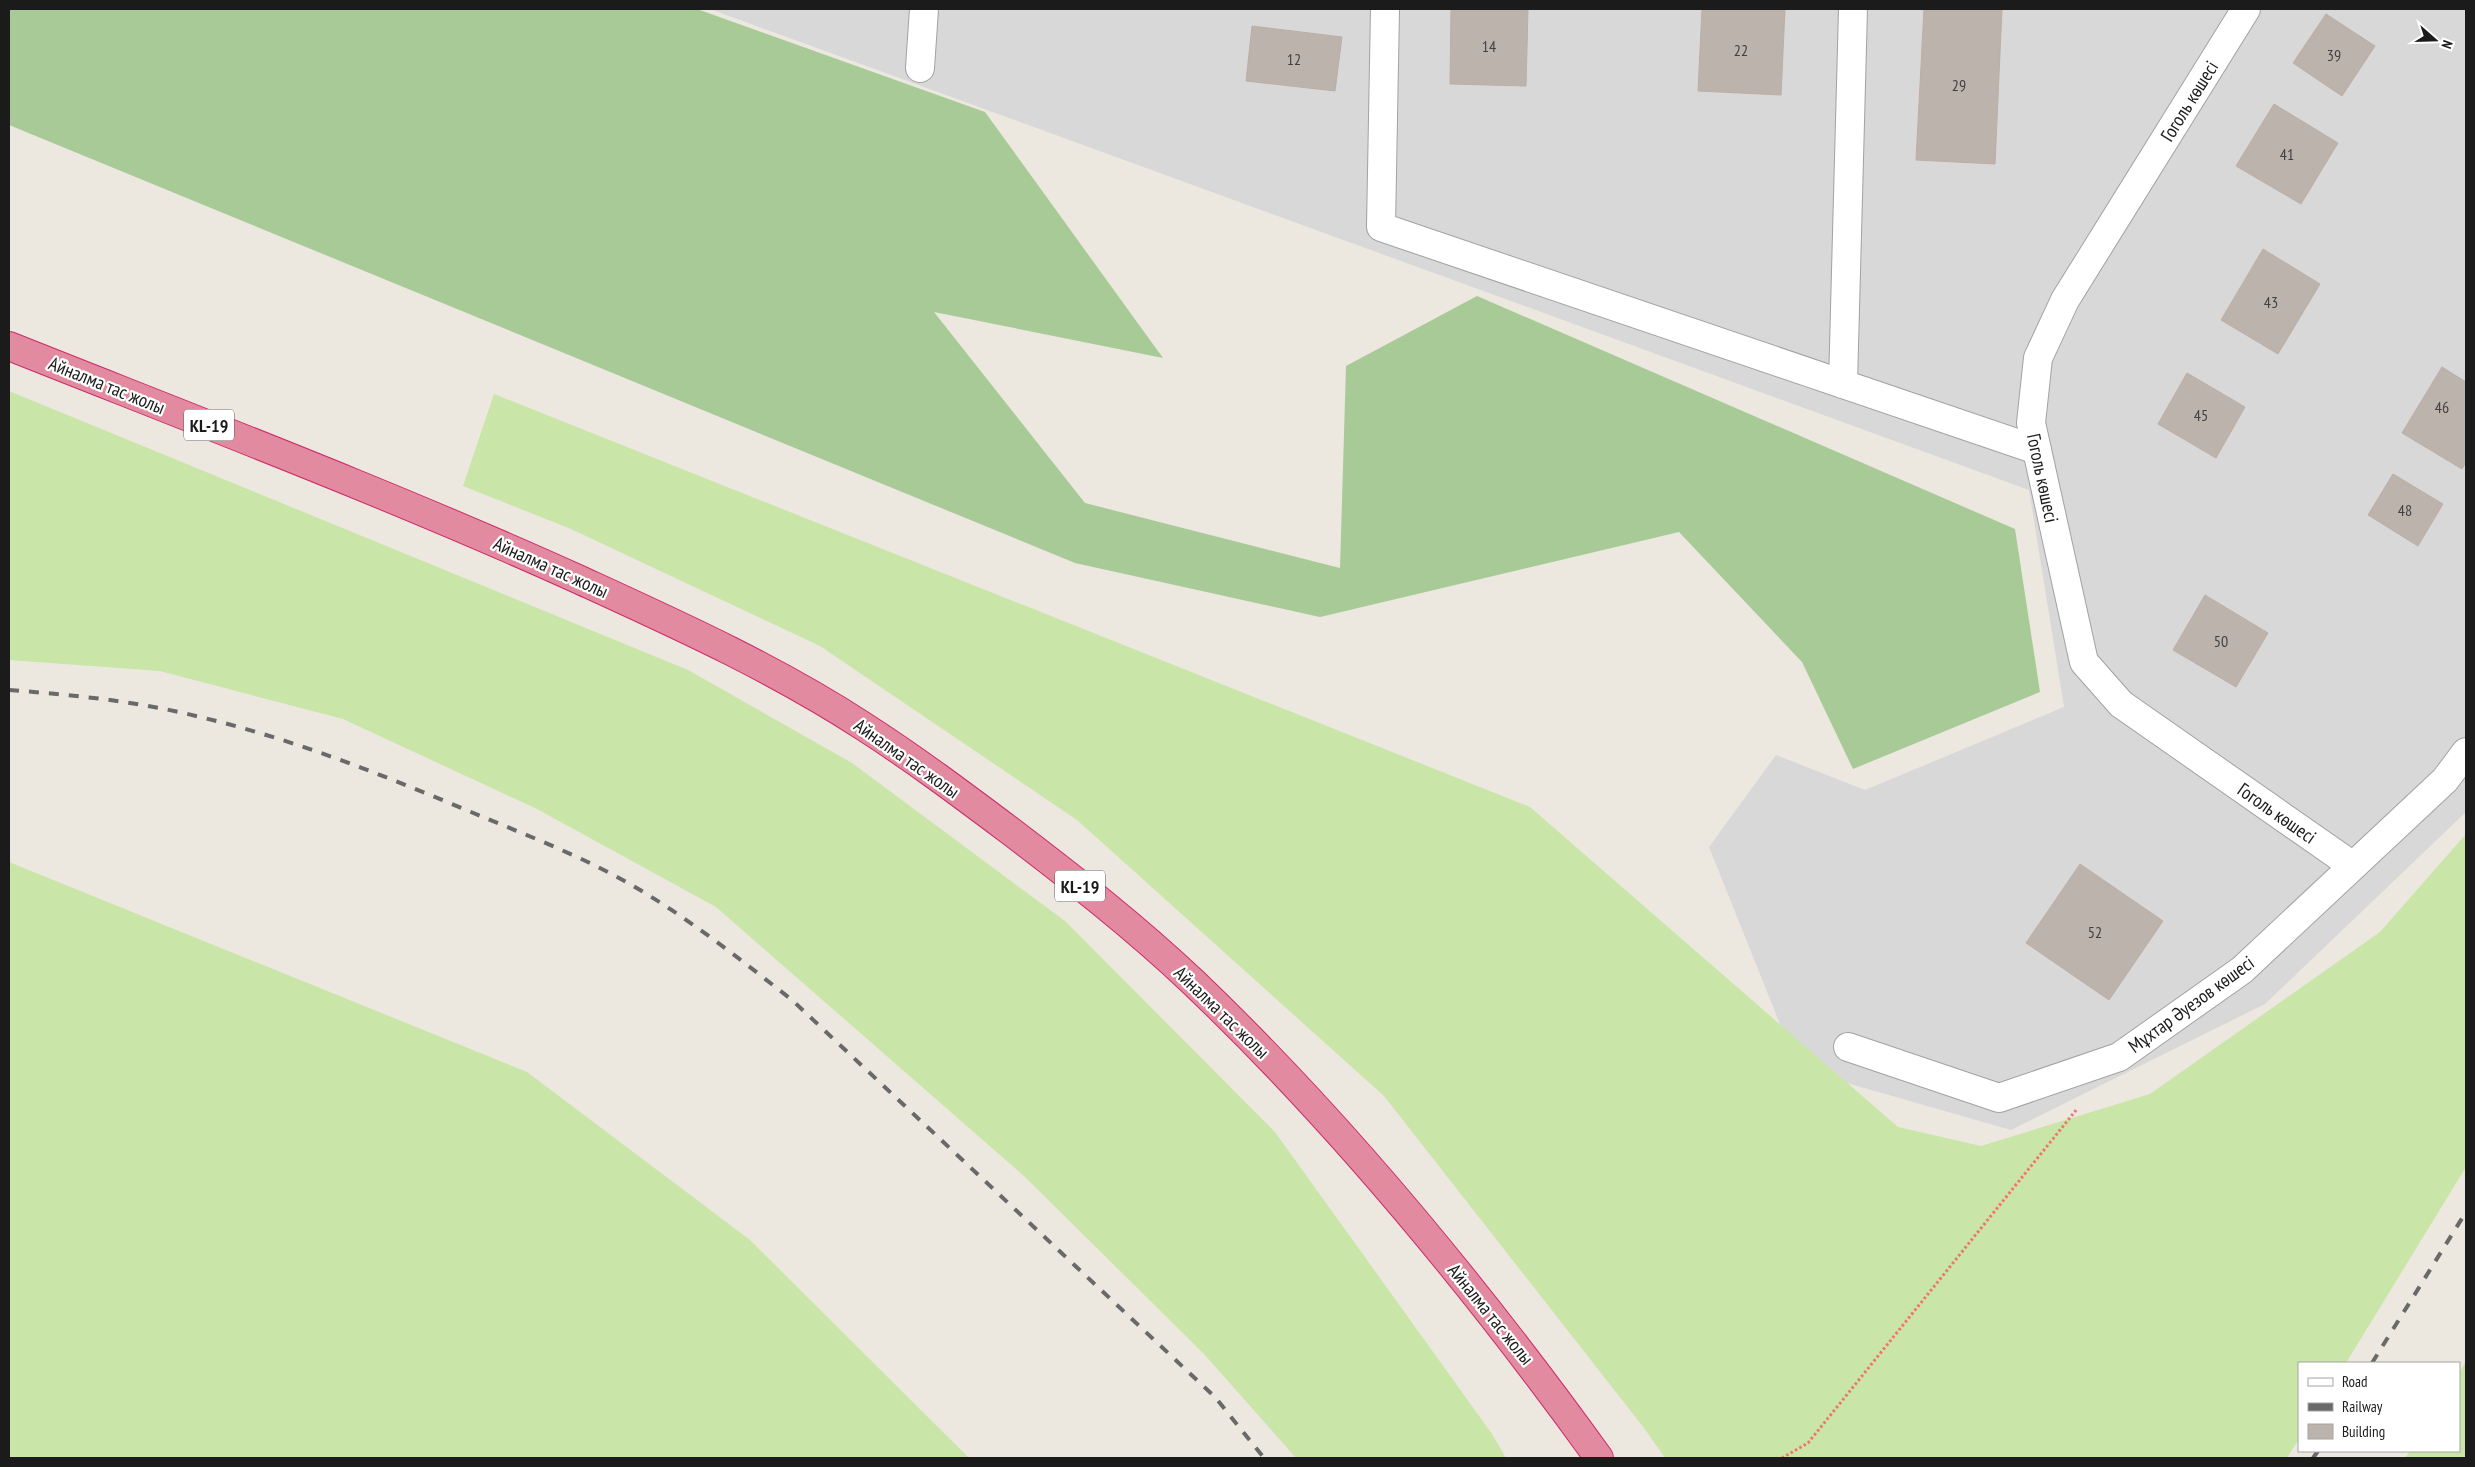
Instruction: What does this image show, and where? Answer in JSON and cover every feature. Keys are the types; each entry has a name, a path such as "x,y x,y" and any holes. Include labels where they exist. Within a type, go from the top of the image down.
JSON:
{"highway":[{"name":"Айналма тас жолы","path":"9,346 409,505 670,621 766,670 860,724 952,788 1125,921 1190,980 1263,1051 1331,1123 1476,1294 1539,1375 1599,1458"}],"street":[{"path":"920,68 924,9"},
{"path":"1384,9 1381,227 2037,450"},
{"path":"1843,384 1853,9"},
{"name":"Гоголь көшесі","path":"2246,9 2065,300 2038,358 2031,423 2084,662 2121,704 2353,866"},
{"name":"Мұхтар Әуезов көшесі","path":"1848,1047 1999,1098 2120,1057 2242,970 2445,780 2466,752"}],"path":[{"path":"1782,1458 1808,1443 2082,1103"}],"shaded area":[{"path":"710,9 2466,9 2466,812 2265,1004 2011,1130 1798,1069 1709,847 1776,755 1865,790 2064,707 2029,490"}],"green space":[{"path":"9,9 697,9 985,112 1163,358 934,312 1085,503 1340,568 1346,366 1477,296 2015,529 2040,692 1853,769 1802,662 1679,532 1320,617 1075,563 9,125"},
{"path":"9,391 688,670 852,763 1065,921 1275,1132 1492,1434 1506,1458 1296,1458 1204,1354 1023,1175 716,907 537,809 343,719 160,671 9,660"},
{"path":"494,394 1530,807 1898,1127 1981,1146 2150,1094 2380,932 2466,834 2466,1167 2347,1362 2298,1362 2298,1441 2287,1458 1665,1458 1644,1428 1384,1096 1077,820 820,646 571,529 463,486"},
{"path":"9,862 527,1072 750,1240 969,1458 9,1458"},
{"path":"2466,1361 2466,1458 2405,1458 2409,1452 2460,1452 2460,1371"}],"building":[{"path":"1451,9 1528,9 1526,86 1450,84"},
{"path":"1702,9 1785,9 1781,95 1698,91"},
{"path":"1924,9 2002,9 1995,164 1916,160"},
{"path":"2326,14 2375,46 2342,96 2293,63"},
{"path":"1252,26 1342,37 1335,91 1246,81"},
{"path":"2274,104 2338,143 2301,204 2236,166"},
{"path":"2263,249 2320,284 2278,354 2221,320"},
{"path":"2442,367 2466,382 2466,462 2462,469 2402,433"},
{"path":"2187,373 2245,407 2216,458 2158,424"},
{"path":"2393,474 2443,504 2418,546 2368,515"},
{"path":"2205,595 2268,633 2236,687 2173,650"},
{"path":"2080,864 2163,921 2109,1000 2026,943"}],"railway":[{"path":"9,690 129,703 176,711 269,736 371,771 438,798 575,856 635,887 735,955 792,1000 1215,1397 1264,1458"},
{"path":"2373,1362 2466,1212"},
{"path":"2313,1458 2317,1452"}]}
